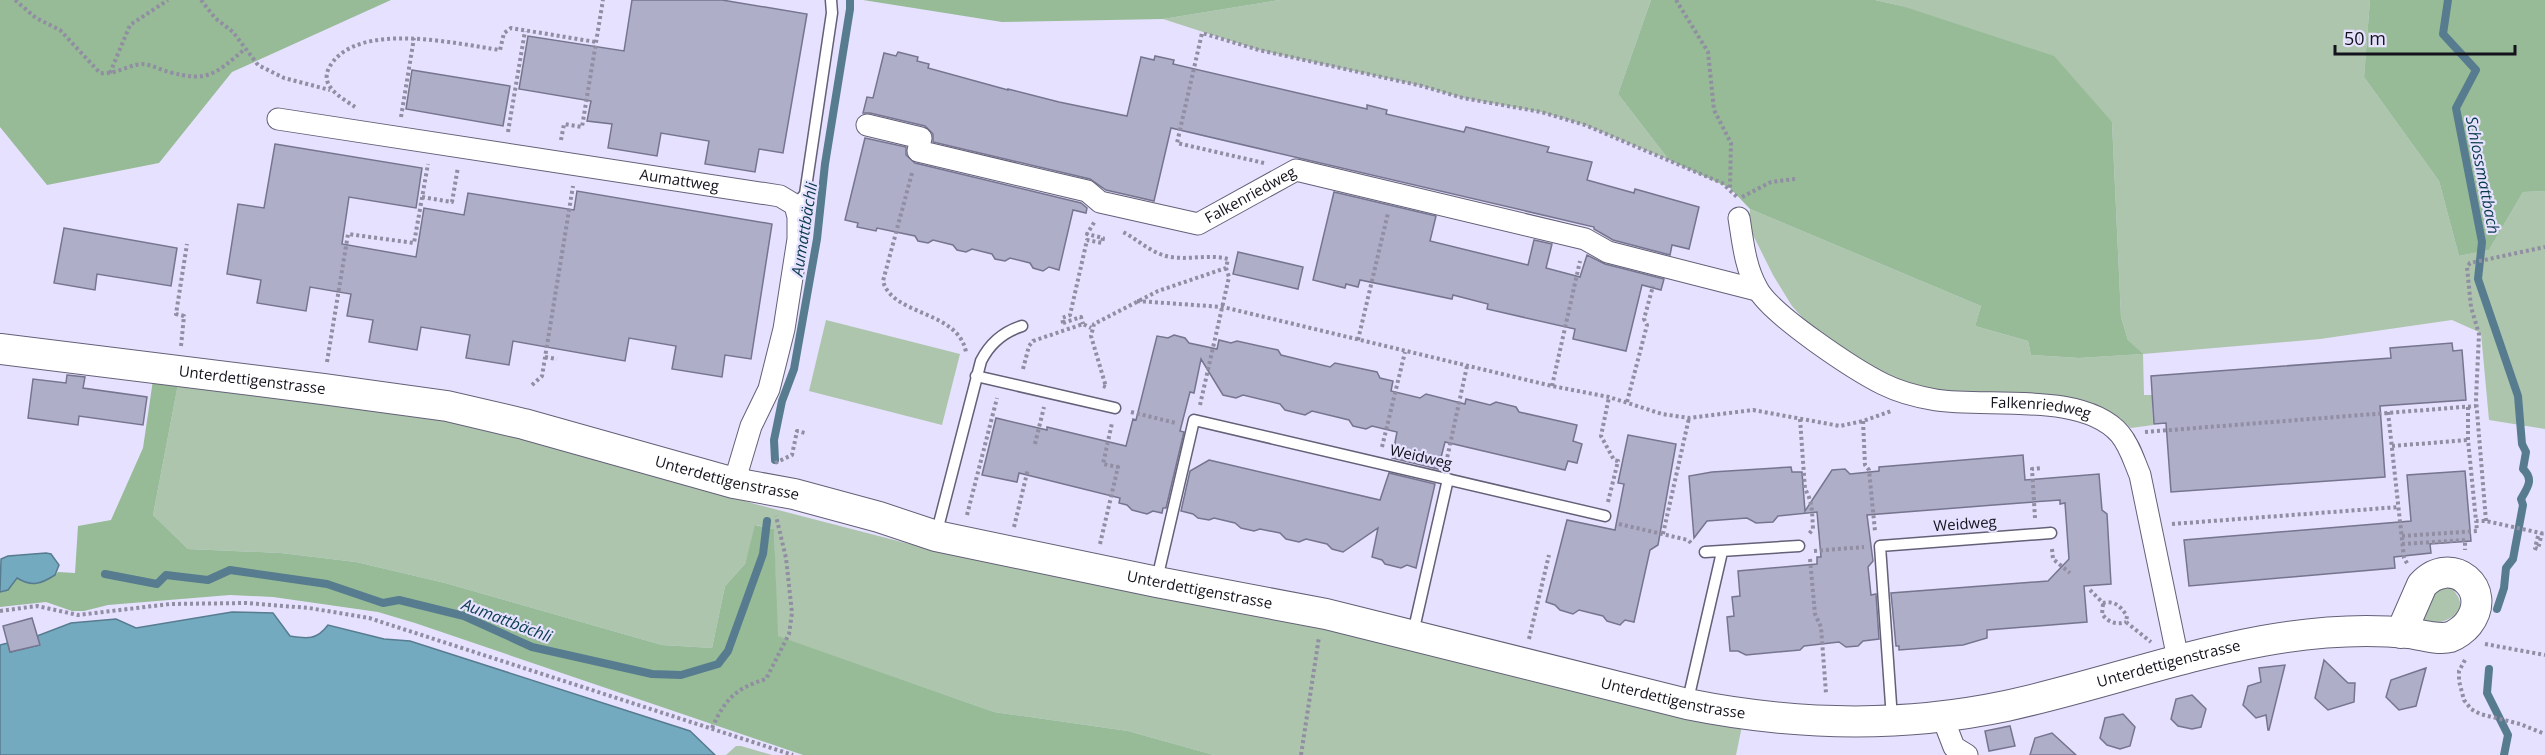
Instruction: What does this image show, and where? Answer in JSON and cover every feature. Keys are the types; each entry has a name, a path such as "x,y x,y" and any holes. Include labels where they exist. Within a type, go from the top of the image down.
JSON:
{"street":[{"name":"Aumattweg","path":"278,119 780,196 795,204"},
{"name":"Falkenriedweg","path":"867,125 921,138 918,151 1087,191 1098,211 1198,224 1296,170 1585,239 1608,252 1757,290"},
{"path":"734,483 751,426 769,389 784,329 798,239 798,217 795,204"},
{"name":"Falkenriedweg","path":"1739,218 1747,266 1757,290 1797,328 1883,384 1937,400 2041,404 2065,408 2099,419 2120,434 2131,451 2140,475 2178,659"},
{"name":"Unterdettigenstrasse","path":"0,349 447,406 524,424 734,483 794,494 879,517 938,527 1156,582 1413,633 1687,704 1736,714 1802,721 1892,720 1942,716 2008,705 2178,659 2252,642 2310,635 2401,633"},
{"path":"1942,716 1954,747 1967,755"}],"lane":[{"path":"795,204 805,194 832,13 831,0"},
{"path":"938,527 981,361 992,343 1010,330 1022,326"},
{"path":"976,376 1115,408"},
{"path":"1156,582 1194,423"},
{"name":"Weidweg","path":"1194,423 1605,516"},
{"path":"1413,633 1446,479"},
{"name":"Weidweg","path":"1892,720 1880,546 2051,533"},
{"path":"1705,552 1799,546"},
{"path":"1687,704 1722,552"}],"path":[{"path":"15,0 36,18 60,30 100,73 110,73 142,64 174,73 199,77 210,76 245,49"},
{"path":"110,73 130,25 168,0"},
{"path":"201,0 215,18 233,32 258,65 284,78 331,90 359,110"},
{"path":"532,384 542,376 545,357 567,163 564,124 582,127 603,0"},
{"path":"1676,0 1708,51 1714,110 1731,143 1730,188"},
{"path":"331,90 327,83 328,71 340,56 359,46 379,40 414,38 500,50 506,30 512,28 596,42"},
{"path":"504,153 525,31"},
{"path":"1296,170 1177,143 1202,33 1259,50 1422,86 1463,98 1541,112 1585,124 1730,188 1739,199 1772,182 1795,179"},
{"path":"398,137 414,38"},
{"path":"422,197 452,202 459,161"},
{"path":"327,360 348,234 414,243 426,172"},
{"path":"907,192 883,281 885,288 903,304 940,320 960,337 966,350 964,367 976,376"},
{"path":"1358,340 1392,194"},
{"path":"1098,211 1106,225"},
{"path":"1083,324 1081,317 1063,323 1062,318 1070,315 1087,240 1102,243 1103,238 1087,234 1098,211"},
{"path":"1098,551 1118,467 1103,464 1115,408 1194,423 1201,402 1229,277 1226,268 1228,259 1213,255 1186,258 1162,255 1117,229"},
{"path":"166,369 169,347 181,348 184,316 176,314 187,244"},
{"path":"2486,521 2476,406 2480,334 2471,307 2466,274 2470,263 2545,247"},
{"path":"1552,386 1580,264"},
{"path":"1628,402 1647,325 1644,320 1658,264"},
{"path":"1094,384 1106,387 1090,336 1091,327 1098,321 1158,291 1226,268"},
{"path":"1137,301 1223,307 1405,352 1610,397 1662,414 1689,417 1753,410 1840,426 1863,421 1903,407 1922,397"},
{"path":"1025,360 1033,341 1083,324 1091,327"},
{"path":"1385,436 1405,352"},
{"path":"545,357 556,359"},
{"path":"1446,479 1467,366"},
{"path":"938,527 965,524 1001,382"},
{"path":"1035,444 1048,392"},
{"path":"1610,397 1601,436 1614,460 1618,461 1613,481"},
{"path":"2402,536 2477,531 2468,440 2468,406"},
{"path":"2120,434 2476,406"},
{"path":"2388,412 2404,558"},
{"path":"1663,534 1689,417"},
{"path":"1800,419 1805,489 1811,499 1813,524"},
{"path":"1863,421 1865,465 1869,470 1874,520"},
{"path":"792,455 797,431 805,432"},
{"path":"2392,446 2468,440"},
{"path":"2036,534 2032,469 2042,468"},
{"path":"1012,534 1028,469"},
{"path":"712,728 721,707 735,693 748,685 766,679 789,634 792,613 786,558 776,522 773,491"},
{"path":"2150,525 2399,507"},
{"path":"1605,516 1612,522 1688,540 1705,552"},
{"path":"2476,521 2501,524 2540,534"},
{"path":"2051,533 2053,559 2070,573"},
{"path":"1827,704 1821,627 1815,614 1809,552 1865,547"},
{"path":"1528,643 1549,555"},
{"path":"2090,590 2103,603"},
{"path":"2103,603 2110,602 2120,606 2127,616 2126,622"},
{"path":"0,611 37,606 78,615 191,603 246,603 309,608 369,618 793,755"},
{"path":"2103,603 2102,614 2107,621 2118,624 2126,622"},
{"path":"1301,755 1316,645 1326,614"},
{"path":"2126,622 2154,644 2143,647"},
{"path":"2476,642 2545,655"},
{"path":"2466,658 2458,676 2464,700 2476,712 2545,734"}],"green space":[{"path":"0,0 391,0 232,72 159,163 47,185 0,127"},
{"path":"863,0 1280,0 1163,19 1002,22"},
{"path":"1280,0 1651,0 1618,94 1669,160 1585,125 1541,112 1463,98 1422,86 1259,50 1163,19"},
{"path":"1651,0 1875,0 1902,6 2054,56 2112,122 2121,317 2128,340 2143,354 2079,358 2031,355 2028,341 1975,326 1981,306 1750,209 1730,188 1669,160 1618,94"},
{"path":"1875,0 2370,0 2364,77 2439,181 2459,256 2489,250 2523,192 2545,191 2545,429 2489,420 2481,333 2452,320 2320,339 2143,354 2144,395 2152,395 2153,425 2131,428 2108,411 1941,393 1887,379 1812,328 1792,306 1773,275 1749,227 1750,209 1981,306 1975,326 2028,341 2031,355 2079,358 2142,354 2128,340 2121,317 2112,122 1902,6"},
{"path":"2370,0 2545,0 2545,191 2523,192 2489,250 2459,256 2439,181 2364,77"},
{"path":"826,320 960,354 942,425 809,391"},
{"path":"153,380 178,384 153,515 188,549 281,553 356,562 445,583 662,645 712,648 725,586 745,564 755,525 774,529 778,636 994,712 1128,731 1214,755 803,755 378,612 273,597 230,595 108,605 84,611 72,611 46,602 0,607 0,592 8,590 17,578 26,583 55,575 58,572 75,573 78,526 111,520 143,448"},
{"path":"178,384 439,418 538,441 755,504 925,548 1328,624 1742,726 1736,755 1214,755 1128,731 994,712 777,636 774,529 756,525 745,564 725,586 712,648 662,645 445,583 356,562 281,553 188,549 153,515"},
{"path":"2443,588 2451,588 2458,596 2459,610 2447,620 2422,624 2432,598"},
{"path":"736,746 741,746 772,755 726,755"}],"water":[{"path":"51,554 59,565 55,575 36,583 27,583 17,578 8,590 0,592 1,559 8,556"},
{"path":"232,612 273,613 290,636 296,637 316,636 328,625 384,639 410,641 690,731 715,755 0,755 0,645 8,643 10,652 39,645 37,636 71,623 116,619 136,628"}],"building":[{"path":"632,0 722,0 807,14 783,153 759,149 755,172 705,164 709,141 661,133 657,156 608,148 612,124 587,121 591,101 519,89 528,36 624,51"},
{"path":"898,52 918,57 917,61 929,64 928,68 1008,90 1127,116 1141,57 1154,60 1155,56 1174,60 1173,64 1367,109 1367,105 1387,110 1386,114 1464,132 1466,127 1549,147 1547,152 1592,162 1587,180 1634,193 1635,189 1699,207 1689,249 1672,245 1670,255 1613,240 1594,227 1171,128 1154,201 1106,190 1090,179 933,142 933,134 925,126 863,113 867,97 873,98 884,53 896,56"},
{"path":"412,70 510,86 503,126 406,109"},
{"path":"865,138 906,147 906,155 915,163 1081,203 1087,208 1086,213 1073,210 1059,270 1049,267 1043,271 1033,268 1030,263 1010,258 1005,261 995,259 992,254 972,249 966,252 957,250 953,245 933,240 928,243 918,241 915,236 877,228 876,231 857,227 858,223 845,220"},
{"path":"275,144 422,168 416,208 349,197 342,244 416,257 424,208 464,215 468,193 574,210 577,191 772,224 751,359 725,355 722,377 672,369 676,346 629,338 625,361 513,341 509,365 466,358 470,335 421,327 417,350 369,342 373,320 347,316 351,294 310,287 306,311 257,303 261,280 227,274 238,204 264,208"},
{"path":"1334,192 1436,216 1430,241 1528,265 1534,240 1552,244 1546,268 1580,277 1587,255 1605,264 1664,279 1661,290 1642,285 1626,351 1573,339 1575,329 1487,309 1488,304 1453,295 1452,299 1360,280 1358,287 1346,284 1345,288 1313,280"},
{"path":"64,228 177,248 171,286 97,274 95,290 54,283"},
{"path":"1238,252 1303,267 1298,289 1233,274"},
{"path":"1174,335 1185,338 1189,343 1217,349 1219,340 1231,343 1237,341 1278,350 1281,355 1330,367 1335,363 1377,372 1380,378 1393,381 1391,391 1420,398 1426,394 1465,404 1466,399 1490,405 1496,402 1516,407 1519,412 1577,425 1573,441 1582,444 1577,463 1568,461 1565,470 1445,442 1438,469 1392,458 1397,432 1372,426 1366,429 1353,426 1349,420 1312,411 1305,415 1285,410 1280,404 1243,395 1236,398 1223,395 1201,359 1194,393 1190,392 1180,431 1184,432 1166,508 1163,508 1162,513 1153,511 1147,514 1132,510 1127,505 1119,503 1120,498 1019,473 1017,482 982,475 996,418 1047,430 1047,427 1126,446 1133,419 1136,420 1157,336 1168,338"},
{"path":"2452,343 2453,351 2462,350 2466,400 2380,406 2385,477 2171,492 2166,423 2154,424 2151,376 2391,358 2390,348"},
{"path":"67,375 85,377 83,388 147,397 143,425 79,416 78,425 28,418 33,379 66,383"},
{"path":"1628,435 1676,444 1658,545 1650,550 1634,622 1625,620 1620,625 1607,621 1603,616 1579,610 1573,614 1546,602 1567,520 1615,530 1624,484 1618,483"},
{"path":"2023,455 2025,480 2099,474 2102,510 2107,514 2111,584 2084,586 2087,622 1987,630 1987,638 1963,645 1899,650 1899,646 1896,646 1891,593 2048,581 2069,559 2065,503 2060,504 2060,500 1867,515 1873,561 1868,567 1871,595 1876,594 1879,639 1863,641 1858,646 1846,647 1839,642 1804,646 1800,650 1746,655 1738,651 1730,651 1727,617 1734,616 1732,597 1740,596 1738,571 1817,564 1817,557 1821,557 1817,512 1778,516 1773,522 1756,523 1747,518 1707,521 1694,538 1689,476 1712,472 1791,467 1792,472 1802,472 1805,511 1832,470 1845,469 1850,474 1879,471 1879,467"},
{"path":"1209,460 1380,500 1389,473 1435,484 1416,568 1407,565 1401,568 1385,564 1382,560 1372,557 1378,528 1343,552 1332,549 1327,544 1306,539 1299,542 1286,539 1280,533 1260,529 1254,531 1241,528 1235,523 1214,518 1209,520 1198,518 1181,511 1190,471"},
{"path":"2465,471 2471,541 2430,544 2431,553 2394,557 2395,568 2189,586 2184,540 2411,521 2407,475"},
{"path":"32,618 40,645 10,652 3,626"},
{"path":"2324,660 2348,683 2355,683 2354,702 2328,710 2315,698"},
{"path":"2285,665 2268,730 2266,715 2256,718 2243,705 2248,686 2261,682 2259,668"},
{"path":"2426,668 2416,706 2399,710 2386,697 2391,680"},
{"path":"2192,695 2206,709 2201,727 2192,729 2178,726 2171,719 2176,699"},
{"path":"2123,714 2135,727 2130,746 2120,749 2107,745 2100,738 2105,718"},
{"path":"2010,726 2015,746 1989,751 1985,731"},
{"path":"2052,733 2076,755 2030,755 2035,738"}],"waterway":[{"name":"Aumattbächli","path":"775,460 774,440 782,401 794,369 817,239 825,164 850,0"},
{"name":"Schlossmattbach","path":"2448,0 2443,34 2476,70 2456,108 2482,242 2478,279 2518,396 2522,444 2526,452 2523,469 2529,480 2521,499 2523,505 2513,559 2506,568 2504,588 2497,609"},
{"name":"Aumattbächli","path":"105,574 157,584 166,575 208,580 230,570 327,584 383,603 399,600 464,616 532,647 652,674 681,675 718,664 728,651 763,554 767,521"},
{"name":"Schlossmattbach","path":"2489,669 2487,693 2508,735 2504,755"}]}
